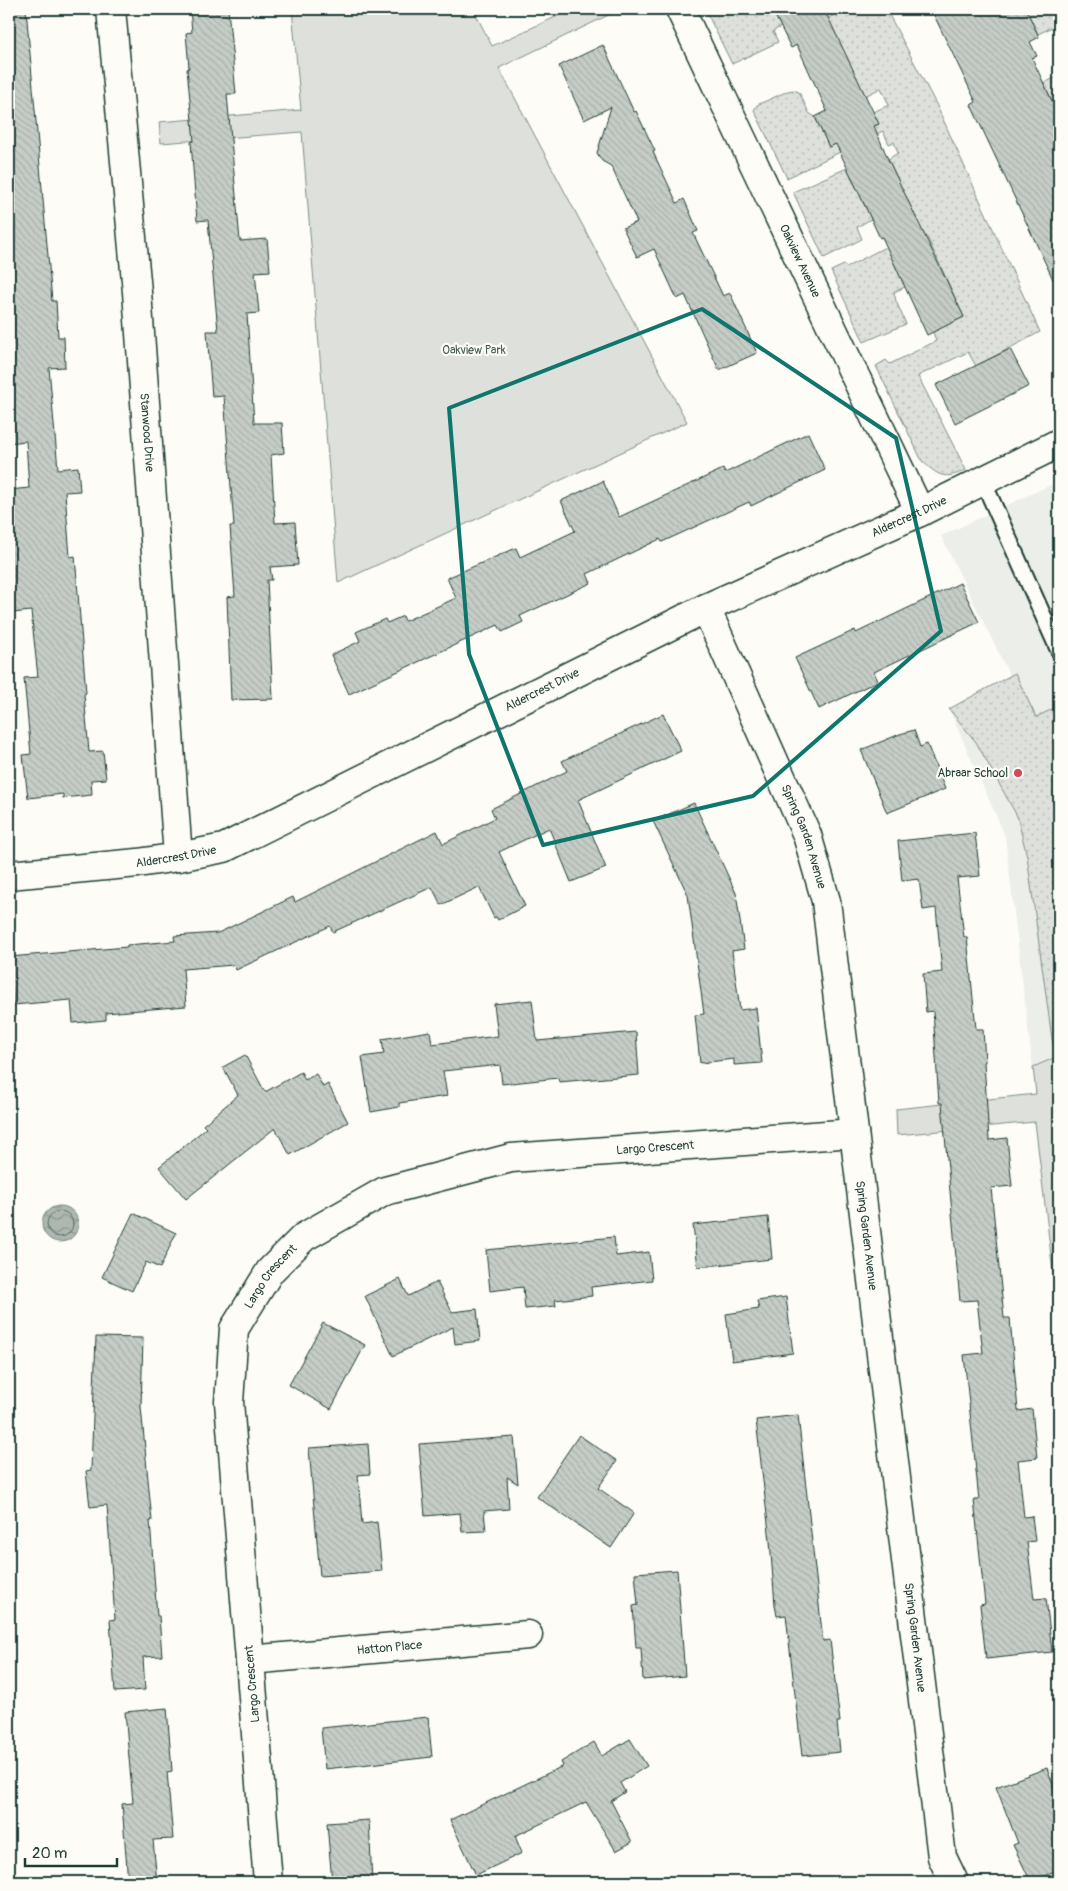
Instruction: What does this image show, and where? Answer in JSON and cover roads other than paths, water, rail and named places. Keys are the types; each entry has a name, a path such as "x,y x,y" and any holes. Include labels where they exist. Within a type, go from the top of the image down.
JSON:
{"street":[{"name":"Stanwood Drive","path":"111,9 137,292 178,858"},
{"name":"Oakview Avenue","path":"680,9 920,512"},
{"name":"Aldercrest Drive","path":"9,875 178,858 224,848 706,608 920,512 1059,443"},
{"name":"Spring Garden Avenue","path":"706,608 807,835 826,901 942,1856 954,1882"},
{"name":"Largo Crescent","path":"268,1882 229,1402 234,1329 270,1272 304,1237 385,1191 511,1158 854,1133"},
{"name":"Hatton Place","path":"250,1660 528,1635"}],"lane":[{"path":"984,481 1059,651"}],"water":[{"path":"60,1206 72,1212 78,1224 72,1236 60,1242 48,1236 42,1224 48,1212"}],"place":[{"name":"Abraar School","path":"1018,773"}],"park label":[{"name":"Oakview Park","path":"474,350"}]}
